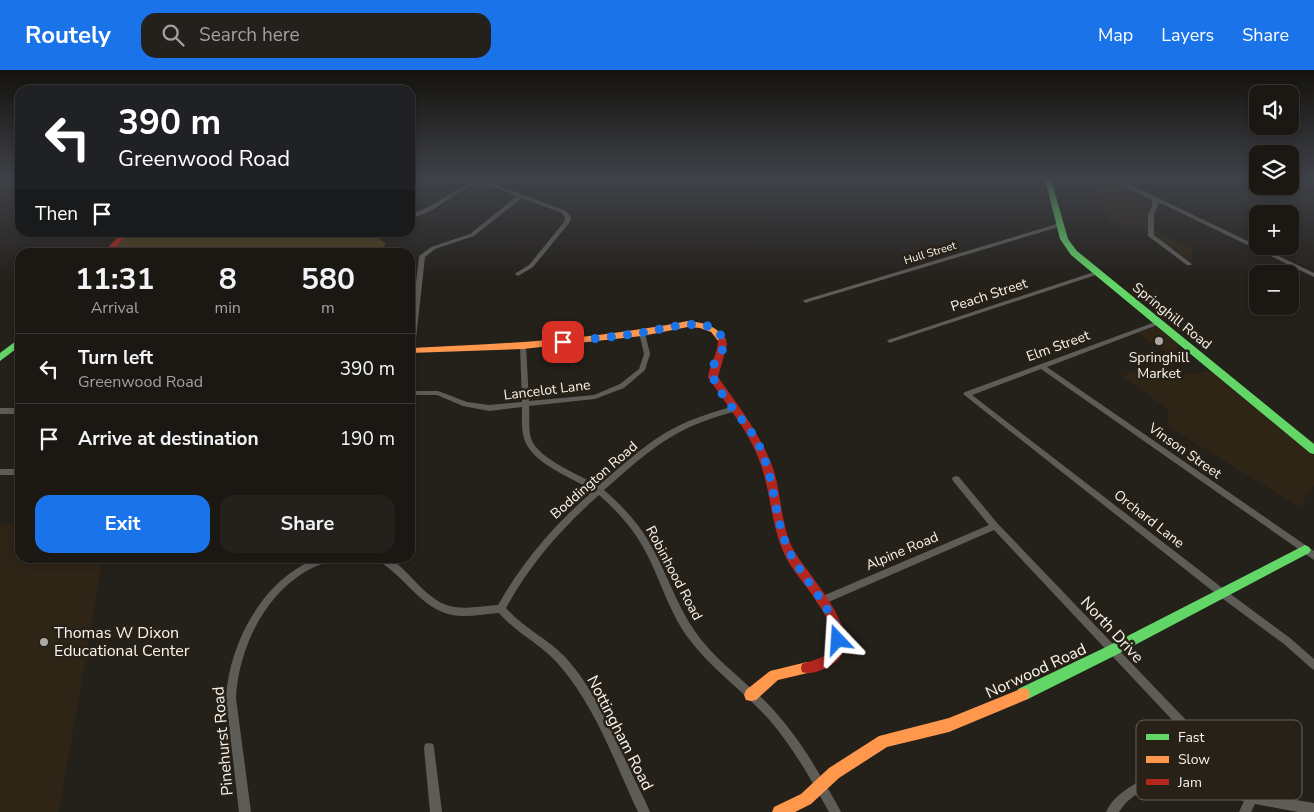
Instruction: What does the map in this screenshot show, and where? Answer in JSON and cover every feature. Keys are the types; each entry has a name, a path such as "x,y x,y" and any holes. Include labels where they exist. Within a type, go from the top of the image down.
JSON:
{"street":[{"path":"415,322 422,256 433,248 473,235 499,214"},
{"path":"518,274 531,266 568,220 564,214"},
{"name":"Springhill Road","path":"1057,214 1068,246 1097,273 1314,450"},
{"path":"1151,214 1151,236 1189,264"},
{"path":"1187,214 1314,275"},
{"name":"Hull Street","path":"806,301 1060,225"},
{"path":"111,248 122,237"},
{"name":"Peach Street","path":"890,341 1097,273"},
{"name":"Elm Street","path":"967,394 1158,323"},
{"path":"415,351 523,346 642,333 688,324 704,326 716,332 722,338 724,347 713,366 713,377 752,433 763,455 786,546 838,632 838,644 834,655 825,663 816,668 773,676 751,694"},
{"name":"Lancelot Lane","path":"415,393 441,394 482,408 589,399 622,386 636,376 646,364 648,354 642,333"},
{"path":"0,358 15,345"},
{"name":"Robinhood Road","path":"523,346 527,437 533,450 598,490 629,520 640,534 673,604 692,635 714,661 751,694 791,739 835,812"},
{"name":"Vinson Street","path":"1041,366 1310,553"},
{"name":"Orchard Lane","path":"967,394 1222,593 1287,641 1314,665"},
{"name":"Boddington Road","path":"501,609 514,585 546,541 598,490 668,435 701,418 734,409"},
{"path":"0,411 15,411"},
{"path":"0,472 15,472"},
{"name":"North Drive","path":"956,479 995,526 1178,720"},
{"name":"Alpine Road","path":"821,602 995,526"},
{"name":"Norwood Road","path":"780,812 806,798 821,787 834,773 884,741 965,719 1112,651 1222,593 1310,553"},
{"name":"Pinehurst Road","path":"245,812 230,693 238,659 247,636 278,587 296,572 315,563"},
{"path":"390,563 442,608 455,611 501,609"},
{"name":"Nottingham Road","path":"501,609 511,622 555,654 571,672 588,700 644,812"},
{"path":"429,748 436,812"},
{"path":"1112,812 1130,791 1136,788"},
{"path":"1245,812 1251,800"},
{"path":"1268,800 1314,809"}],"shaded area":[{"path":"1105,214 1147,214 1147,227 1193,249 1191,261 1160,239 1159,234 1109,222"},
{"path":"124,237 377,237 385,243 384,248 114,248"},
{"path":"1157,326 1178,343 1176,359 1137,333"},
{"path":"1145,367 1161,380 1211,370 1314,454 1314,485 1300,507 1167,426 1169,410 1122,376"},
{"name":"Thomas W Dixon Educational Center","path":"15,522 15,563 102,563 59,812 0,812 0,526"}],"traffic: fast":[{"path":"1057,214 1064,239 1074,253 1314,450"},
{"path":"0,358 15,345"},
{"path":"1023,694 1111,651 1305,550"}],"traffic: slow":[{"path":"415,351 523,346 642,333 688,324 701,325 714,330 722,340"},
{"path":"751,695 775,675 807,668"},
{"path":"779,812 806,799 834,773 884,741 949,725 1023,694"}],"traffic: jam":[{"path":"111,248 122,237"},
{"path":"722,340 713,377 756,441 772,484 782,536 786,546 831,614 839,637 837,650 830,659 819,665 807,668"}],"place":[{"name":"Springhill Market","path":"1159,341"},
{"name":"Thomas W Dixon Educational Center","path":"44,642"}],"route":[{"path":"563,342 642,333 684,324 696,324 706,327 714,330 722,338 724,347 713,366 713,377 721,392 758,444 767,466 777,517 784,539 791,555 834,622 838,632 838,640"}]}
